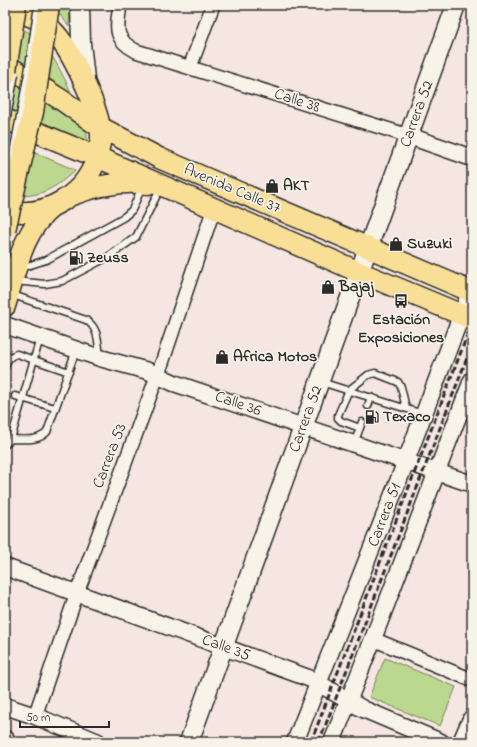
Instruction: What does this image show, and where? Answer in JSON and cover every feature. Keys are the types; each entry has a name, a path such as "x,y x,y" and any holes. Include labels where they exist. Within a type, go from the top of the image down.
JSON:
{"main road":[{"path":"9,69 16,5"},
{"path":"5,230 33,112 49,5"},
{"path":"80,5 81,43 86,86"},
{"name":"Carrera 52","path":"190,742 456,5"},
{"path":"5,9 26,14 38,20 51,30 66,48 95,106 101,137 97,157 86,180 77,190 42,215 30,232 11,287"},
{"name":"Avenida Calle 37","path":"9,69 63,101 100,127 159,158 471,290"},
{"name":"Avenida Calle 37","path":"5,119 97,157 150,183 214,208 359,272 467,317"},
{"path":"5,210 22,212 38,211 95,188 109,185 150,183"}],"street":[{"name":"Calle 38","path":"120,5 119,37 124,43 136,51 409,136 472,158"},
{"path":"190,67 213,5"},
{"name":"Carrera 53","path":"35,716 77,593 158,375 214,208"},
{"name":"Carrera 51","path":"296,742 424,414 467,317 471,290"},
{"name":"Calle 36","path":"5,325 100,358 148,371 174,382 472,484"},
{"path":"332,742 438,472 472,380"},
{"name":"Calle 35","path":"5,567 311,679 363,709 441,742"},
{"path":"373,639 472,680"},
{"path":"5,706 35,716 98,742"}],"lane":[{"path":"22,24 24,5"},
{"path":"8,177 28,72 38,5"},
{"path":"5,128 9,69"},
{"path":"11,287 46,260 98,235 124,217 132,210 150,183"},
{"path":"11,287 62,281 82,267 136,238 150,183"},
{"path":"11,287 92,324 95,330 100,358"},
{"path":"5,445 11,439 40,337"},
{"path":"11,439 37,439 47,432 77,349"},
{"path":"5,367 8,358 17,354 69,372"},
{"path":"354,444 361,425 341,421 338,418 349,390 371,373 396,380 400,383 406,408"},
{"path":"320,381 424,414"},
{"path":"15,396 55,408"},
{"path":"368,406 371,398"}],"green space":[{"path":"56,5 70,7 69,26 54,10"},
{"path":"13,24 30,33 49,51 73,96 50,79 5,54"},
{"path":"5,76 87,127 87,142 5,109"},
{"path":"5,140 75,170 59,183 43,192 26,196 5,195"},
{"path":"385,658 456,687 440,726 369,697"}],"railway":[{"path":"311,742 472,323"},
{"path":"319,742 472,345"}],"place":[{"name":"AKT","path":"272,186"},
{"name":"Suzuki","path":"396,244"},
{"name":"Zeuss","path":"76,258"},
{"name":"Bajaj","path":"328,287"},
{"name":"Estación Exposiciones","path":"401,301"},
{"name":"Africa Motos","path":"222,357"},
{"name":"Texaco","path":"372,417"}]}
